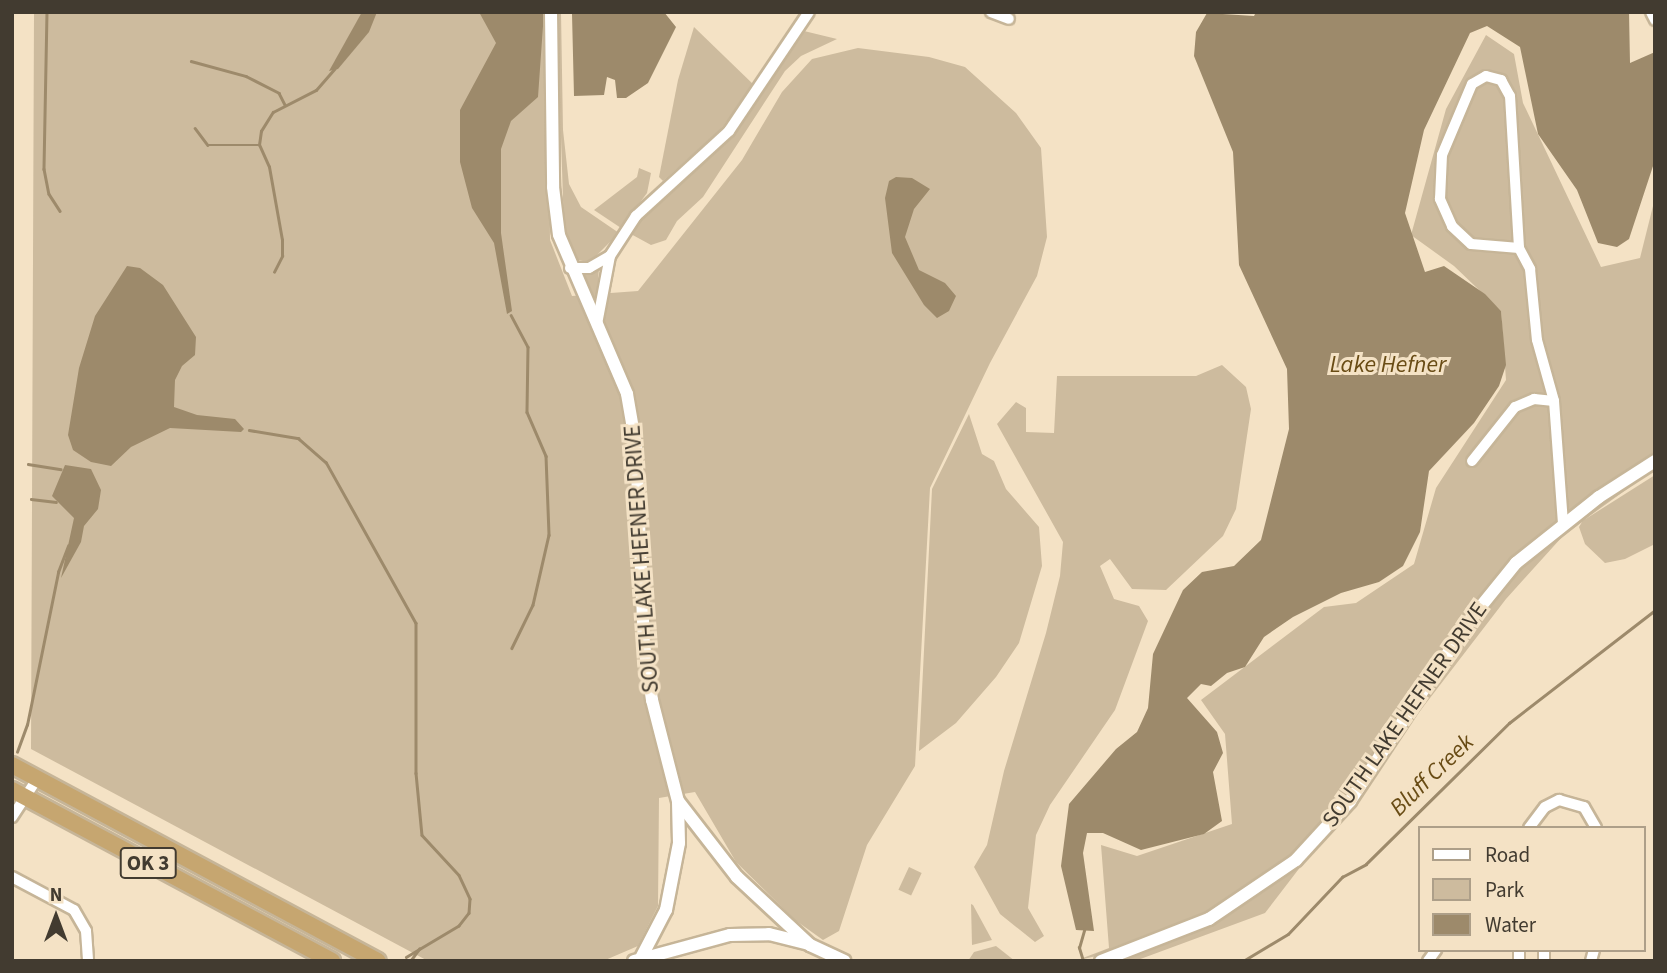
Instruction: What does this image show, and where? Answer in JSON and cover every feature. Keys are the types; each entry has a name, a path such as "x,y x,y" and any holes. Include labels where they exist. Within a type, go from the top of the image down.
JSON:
{"highway":[{"name":"OK 3","path":"12,765 378,961"},
{"name":"OK 3","path":"19,794 331,961"},
{"path":"270,928 280,908"}],"street":[{"name":"SOUTH LAKE HEFNER DRIVE","path":"551,12 553,187 559,236 570,268 627,394 636,446 644,645 652,700 678,801 737,877 810,944 844,961"},
{"path":"570,268 589,268 610,256 652,198 729,131 810,12"},
{"path":"991,12 1009,19"},
{"path":"1651,12 1655,20"},
{"path":"1519,248 1471,244 1452,226 1440,199 1442,155 1472,84 1486,76 1501,80 1510,96 1519,248 1530,269 1537,340 1554,401 1563,525"},
{"path":"597,325 610,256"},
{"path":"1472,461 1515,407 1534,400 1554,401"},
{"name":"SOUTH LAKE HEFNER DRIVE","path":"1101,961 1209,919 1296,860 1350,801 1498,583 1563,525 1655,461"},
{"path":"12,817 19,794 37,779"},
{"path":"1531,826 1545,807 1559,800 1584,807 1595,826"},
{"path":"638,960 666,910 679,844 678,801"},
{"path":"12,877 74,909 88,938 88,961"},
{"path":"638,960 730,935 769,934 810,944"}],"green space":[{"path":"34,12 548,12 550,240 572,296 587,295 580,273 599,268 597,294 638,291 742,160 782,92 812,59 858,48 929,57 965,67 1016,113 1041,148 1047,237 1037,276 990,363 930,488 915,766 867,845 839,931 823,940 795,920 736,862 695,792 659,798 658,906 638,946 603,961 428,961 31,749"},
{"path":"557,12 561,12 563,130 569,184 581,207 619,233 590,262 576,260 564,231"},
{"path":"694,27 755,86 719,131 663,181 659,177 678,80"},
{"path":"804,31 837,39 801,56 785,71 703,197 677,221 666,240 651,245 629,233 743,118 794,36"},
{"path":"1486,35 1514,54 1523,103 1601,267 1640,258 1655,198 1655,469 1584,520 1655,475 1655,544 1625,559 1605,563 1585,544 1579,527 1582,522 1562,537 1506,599 1265,913 1135,961 1110,961 1109,953 1075,961 1109,948 1101,845 1137,856 1232,824 1225,734 1201,700 1324,607 1356,603 1414,564 1436,488 1506,380 1501,311 1454,266 1411,235 1446,109"},
{"path":"639,168 651,173 647,193 621,228 594,210 637,177"},
{"path":"1222,365 1246,387 1251,409 1236,509 1223,536 1166,590 1132,589 1110,559 1100,566 1114,599 1139,606 1148,621 1115,710 1050,805 1036,835 1028,908 1044,936 1035,942 1000,914 974,867 987,845 1004,771 1046,633 1060,576 1063,542 997,424 1016,402 1026,408 1026,432 1054,433 1057,376 1196,376"},
{"path":"969,414 982,454 994,461 1006,489 1039,527 1042,566 1019,643 996,677 956,723 919,751 932,489"},
{"path":"909,867 922,873 911,896 898,890"},
{"path":"971,904 973,905 992,940 972,945"},
{"path":"996,946 1015,961 968,961 974,952"}],"water":[{"path":"362,12 377,12 369,32 338,69 329,71"},
{"path":"479,12 544,12 538,97 511,121 501,149 501,233 512,311 507,314 494,243 472,208 460,162 460,110 496,43"},
{"path":"664,12 676,27 648,83 626,98 617,98 615,80 607,77 604,95 574,96 572,14"},
{"name":"Lake Hefner","path":"1256,12 1629,12 1630,63 1655,52 1655,160 1629,239 1617,247 1598,243 1577,190 1538,134 1520,47 1487,26 1470,33 1424,130 1405,213 1425,272 1444,266 1485,294 1501,311 1506,365 1499,386 1474,423 1429,471 1420,532 1403,566 1379,582 1341,593 1293,617 1264,637 1245,667 1227,673 1211,686 1201,684 1187,698 1217,732 1223,753 1213,772 1222,821 1204,834 1141,850 1103,833 1087,833 1083,853 1094,931 1076,930 1061,866 1069,804 1116,749 1137,732 1148,708 1153,654 1183,590 1202,572 1234,566 1261,540 1289,429 1287,369 1239,265 1233,152 1194,56 1196,32 1207,13 1254,16"},
{"path":"896,177 912,178 930,189 914,209 905,237 919,270 945,283 956,296 949,311 937,318 924,305 892,253 885,198 889,181"},
{"path":"127,266 140,268 163,285 196,337 195,355 182,366 175,380 174,407 197,415 235,419 244,429 241,432 170,428 131,447 111,466 91,462 73,450 68,435 79,368 95,316"},
{"path":"65,465 91,469 101,490 98,509 84,526 81,542 61,578 74,518 52,496"}],"waterway":[{"path":"47,12 44,169 49,194 60,211"},
{"path":"191,61 246,76 279,93 285,105"},
{"path":"274,272 282,256 282,240 269,167 259,145 261,131 273,112 316,90 334,69"},
{"path":"195,128 208,145 259,145"},
{"path":"511,315 528,347 527,412 546,456 549,535 533,605 512,648"},
{"path":"249,430 298,438 326,462 416,623 416,773 422,835 459,875 470,899 469,913 459,926 407,957"},
{"path":"28,464 61,469"},
{"path":"31,499 56,502"},
{"path":"17,752 27,725 58,572 68,546"},
{"name":"Bluff Creek","path":"1235,961 1243,961 1288,934 1342,877 1366,864 1509,723 1655,610"},
{"path":"1083,961 1079,948 1084,930"},
{"path":"411,960 419,949"}]}
